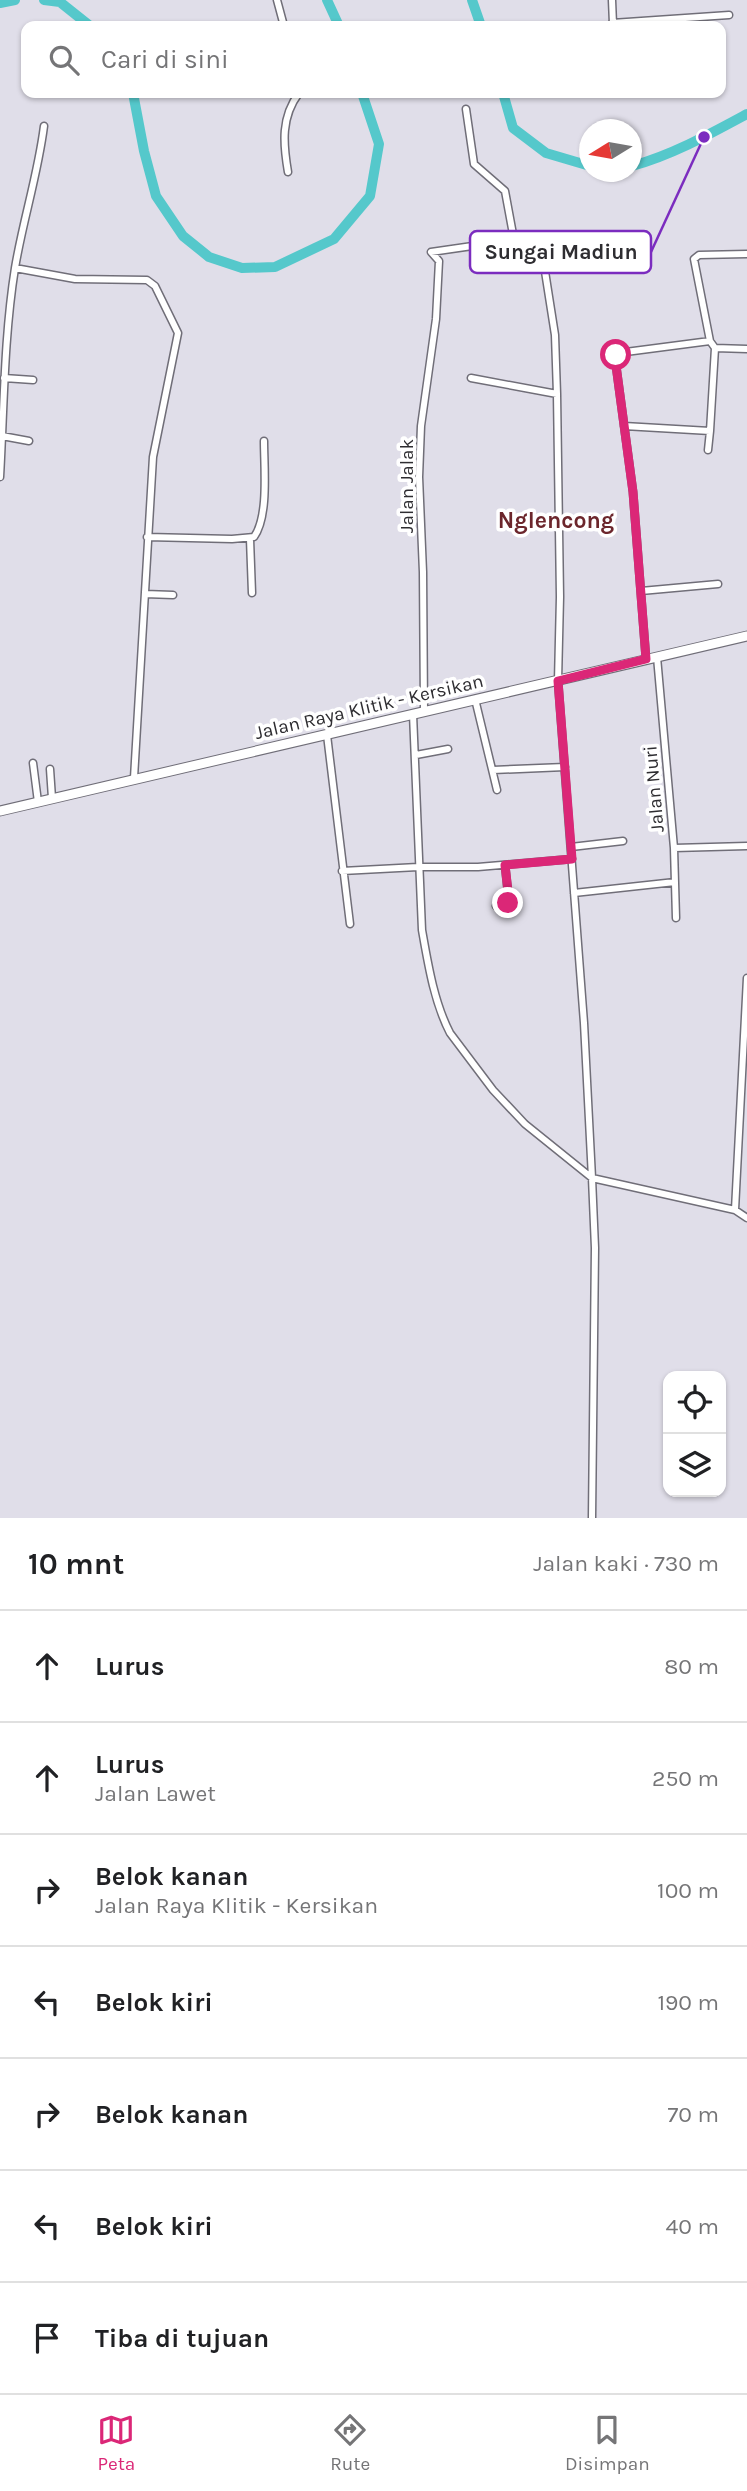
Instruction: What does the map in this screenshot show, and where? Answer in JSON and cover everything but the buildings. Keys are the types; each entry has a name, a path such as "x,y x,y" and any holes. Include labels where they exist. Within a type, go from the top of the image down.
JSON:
{"street":[{"path":"277,0 283,21"},
{"path":"612,0 612,21"},
{"path":"675,21 729,15"},
{"path":"698,17 699,21"},
{"path":"288,172 285,155 286,117 296,98"},
{"path":"466,109 474,164 505,191 517,250 540,258 544,265 555,335 560,528 558,681 572,859 595,1262 592,1518"},
{"path":"0,477 4,378 15,268 40,157 44,126"},
{"name":"Jalan Jalak","path":"424,712 419,477 421,426 436,319 439,261 431,252 514,240"},
{"path":"708,450 715,348 710,341 694,258 699,255 747,254"},
{"path":"15,268 75,279 148,280 155,286 176,325 178,341 153,457 134,778"},
{"path":"646,659 633,492 615,358 616,355 710,341"},
{"path":"715,348 747,349"},
{"path":"4,378 33,380"},
{"path":"471,378 557,394"},
{"path":"624,426 710,431"},
{"path":"2,436 29,440"},
{"path":"148,537 250,538 258,532 263,510 264,441"},
{"path":"250,538 252,593"},
{"path":"641,591 718,583"},
{"path":"145,594 173,595"},
{"name":"Jalan Raya Klitik - Kersikan","path":"0,811 747,636"},
{"name":"Jalan Nuri","path":"657,657 674,848 676,918"},
{"path":"475,699 497,790"},
{"path":"414,714 419,903 428,965 450,1033 493,1090 525,1124 592,1178 735,1210 747,1218"},
{"path":"327,735 350,924"},
{"path":"416,755 448,749"},
{"path":"33,763 38,802"},
{"path":"493,770 565,767"},
{"path":"50,769 52,798"},
{"path":"571,847 623,841"},
{"path":"674,848 747,846"},
{"path":"342,872 505,865 572,859"},
{"path":"496,906 509,902 505,865"},
{"path":"574,892 675,882"},
{"path":"735,1210 747,978"}],"waterway":[{"path":"0,3 15,0"},
{"path":"44,0 60,2 84,21"},
{"path":"327,0 337,21"},
{"path":"472,0 479,21"},
{"path":"134,98 156,196 183,236 209,257 242,268 275,267 334,239 370,196 379,144 364,98"},
{"path":"504,98 513,128 546,153 579,163"},
{"path":"642,163 676,150 747,114"}],"place":[{"name":"Sungai Madiun","path":"704,137"}],"district":[{"name":"Nglencong","path":"556,520"}],"route":[{"path":"508,903 505,865 572,859 558,681 646,659 633,492 616,355"}]}
